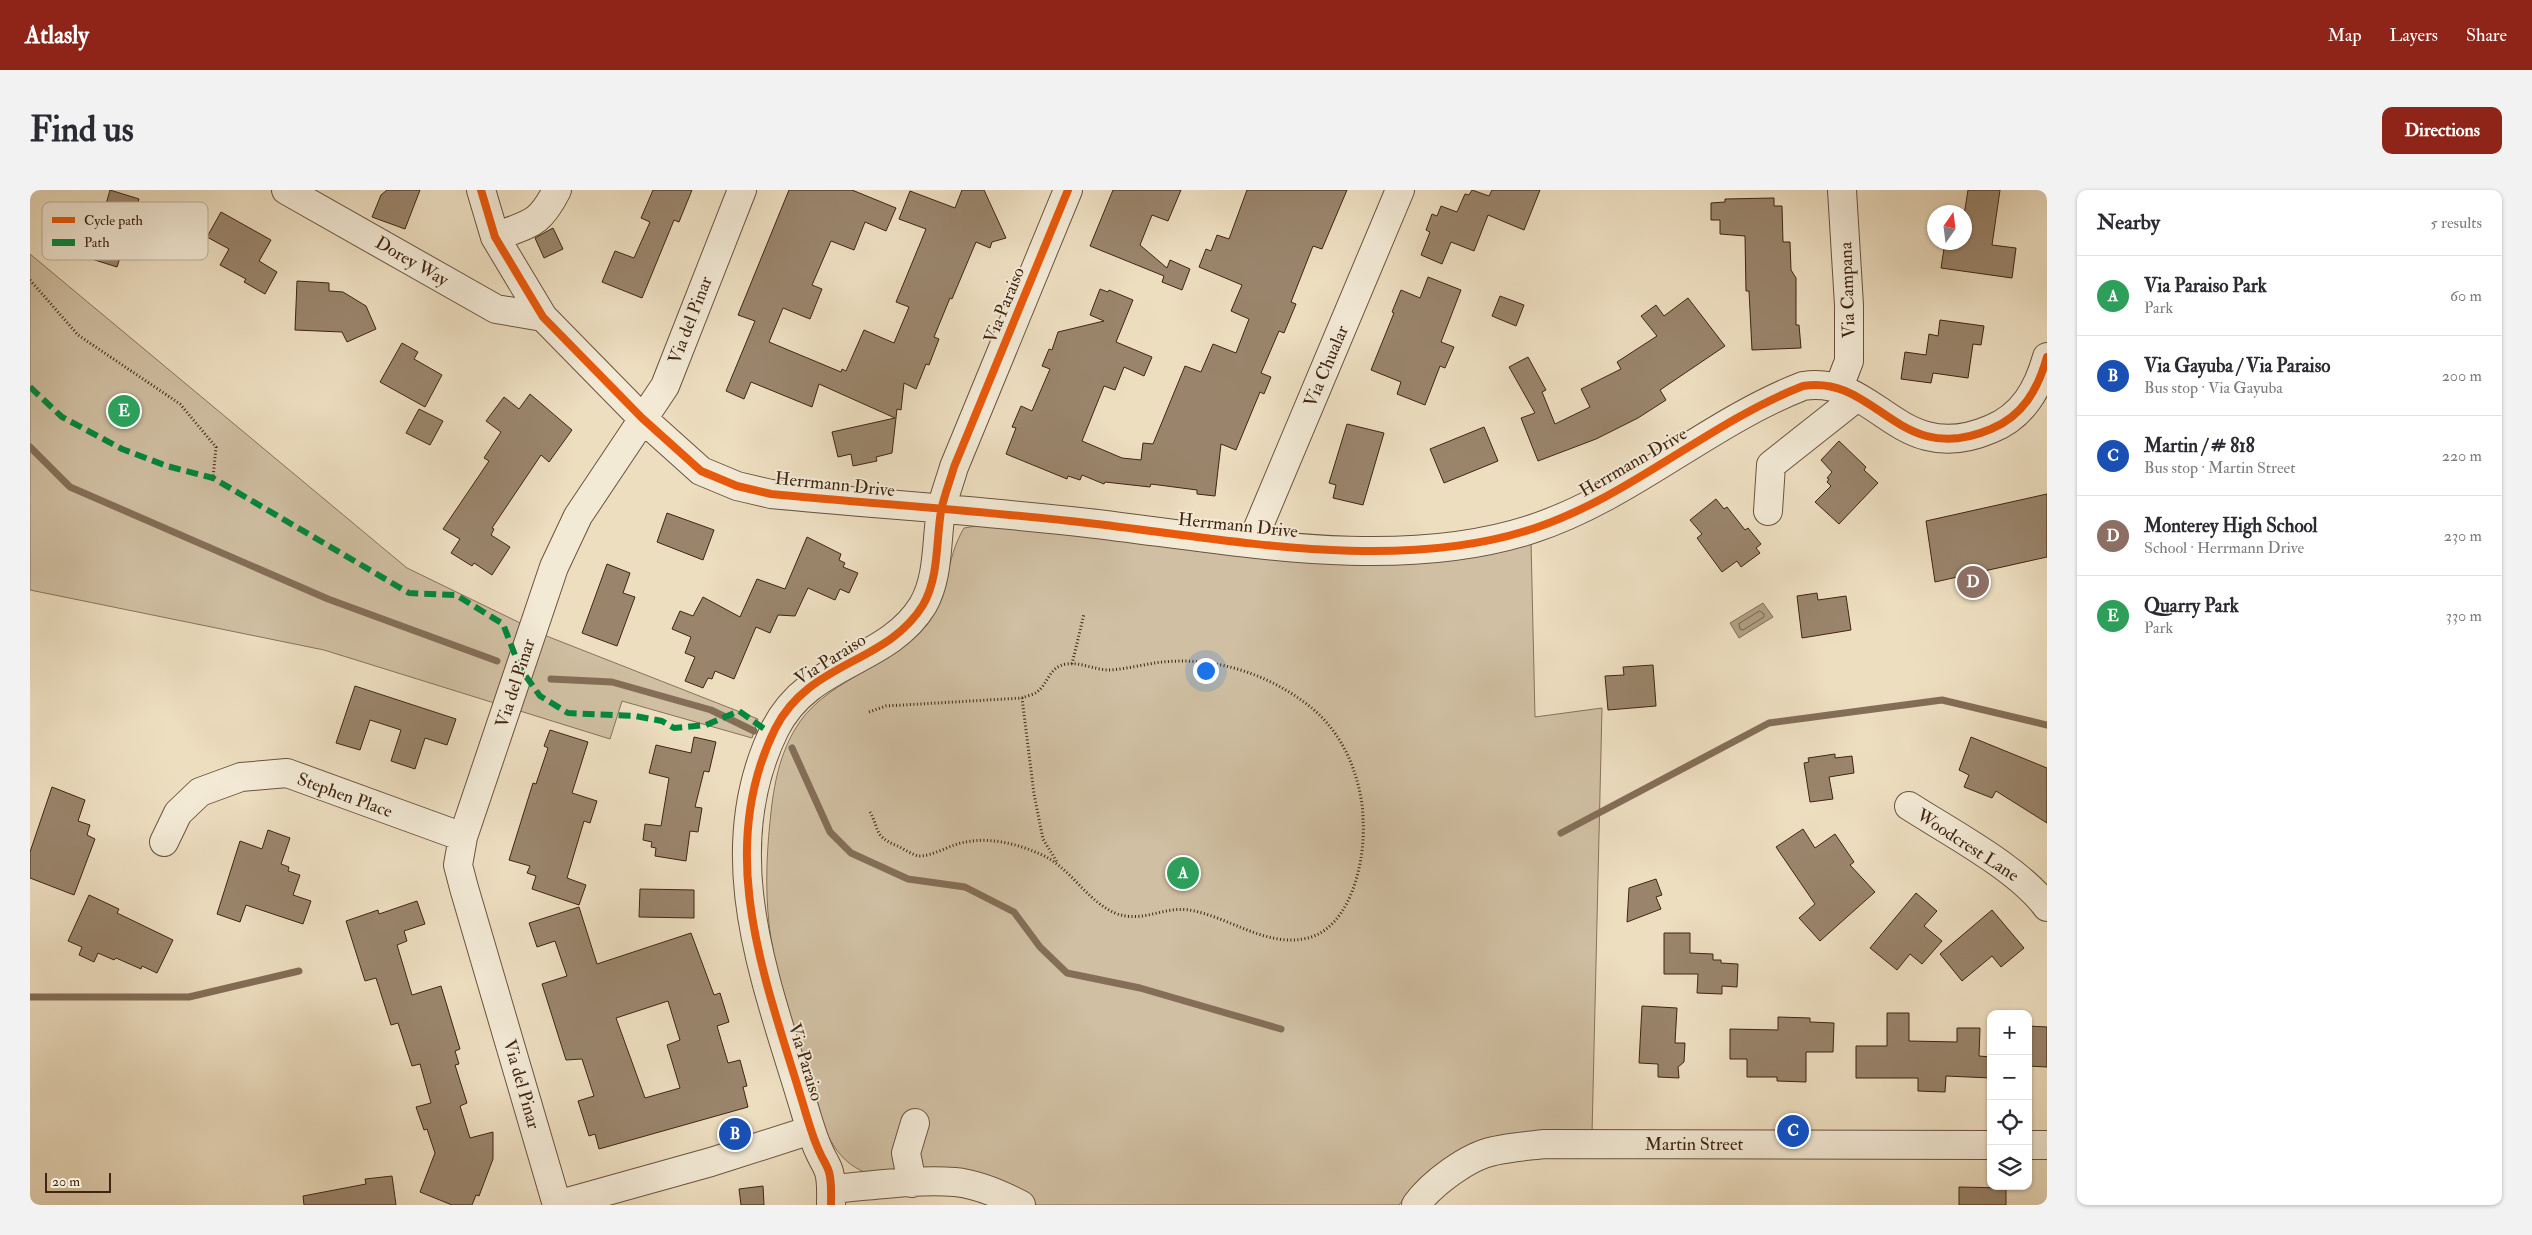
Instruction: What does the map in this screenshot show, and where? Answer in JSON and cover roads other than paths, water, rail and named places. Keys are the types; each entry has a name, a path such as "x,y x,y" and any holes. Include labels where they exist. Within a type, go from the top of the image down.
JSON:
{"street":[{"name":"Dorey Way","path":"286,190 496,309 543,317"},
{"name":"Herrmann Drive","path":"481,190 496,237 543,317 642,418 701,470 737,486 771,494 1084,522 1252,542 1352,551 1419,550 1496,539 1532,529 1593,503 1711,433 1787,393 1817,384 1848,392 1895,422 1922,436 1943,440 1968,436 1999,426 2016,414 2034,391 2047,357"},
{"path":"496,237 536,222 548,208 558,190"},
{"name":"Via del Pinar","path":"557,1205 458,865 463,837 554,567 578,516 665,386 742,190"},
{"name":"Via Paraiso","path":"831,1197 830,1173 811,1130 756,945 747,876 749,820 753,794 766,751 776,727 800,694 817,680 893,637 922,606 933,577 942,510 954,467 1068,190"},
{"name":"Via Chualar","path":"1252,542 1400,190"},
{"name":"Via Campana","path":"1842,190 1849,305 1848,392"},
{"path":"1768,511 1771,465 1848,392"},
{"name":"Stephen Place","path":"164,842 178,813 200,792 241,777 287,773 463,837"},
{"name":"Woodcrest Lane","path":"1909,806 2019,878 2037,894 2047,907"},
{"path":"912,1183 906,1153 915,1123"},
{"path":"557,1205 711,1162 811,1130"},
{"name":"Martin Street","path":"1416,1205 1424,1194 1446,1174 1492,1151 1545,1144 1987,1145"},
{"path":"2032,1145 2047,1145"},
{"path":"831,1197 912,1183 956,1182 989,1191 1021,1205"}],"water":[{"path":"1763,603 1773,617 1739,638 1730,623"}],"waterway":[{"path":"30,447 70,487 328,599 497,661"},
{"path":"551,679 612,682 711,710 754,731"},
{"path":"1561,833 1769,723 1942,700 2047,725"},
{"path":"792,748 830,832 851,853 908,879 965,887 1014,912 1040,947 1067,973 1140,988 1281,1029"},
{"path":"30,997 189,997 299,971"}],"place":[{"name":"Quarry Park","path":"124,411"},
{"name":"Monterey High School","path":"1973,582"},
{"name":"Via Paraiso Park","path":"1183,873"},
{"name":"Martin / # 818","path":"1793,1131"},
{"name":"Via Gayuba / Via Paraiso","path":"735,1134"}]}
